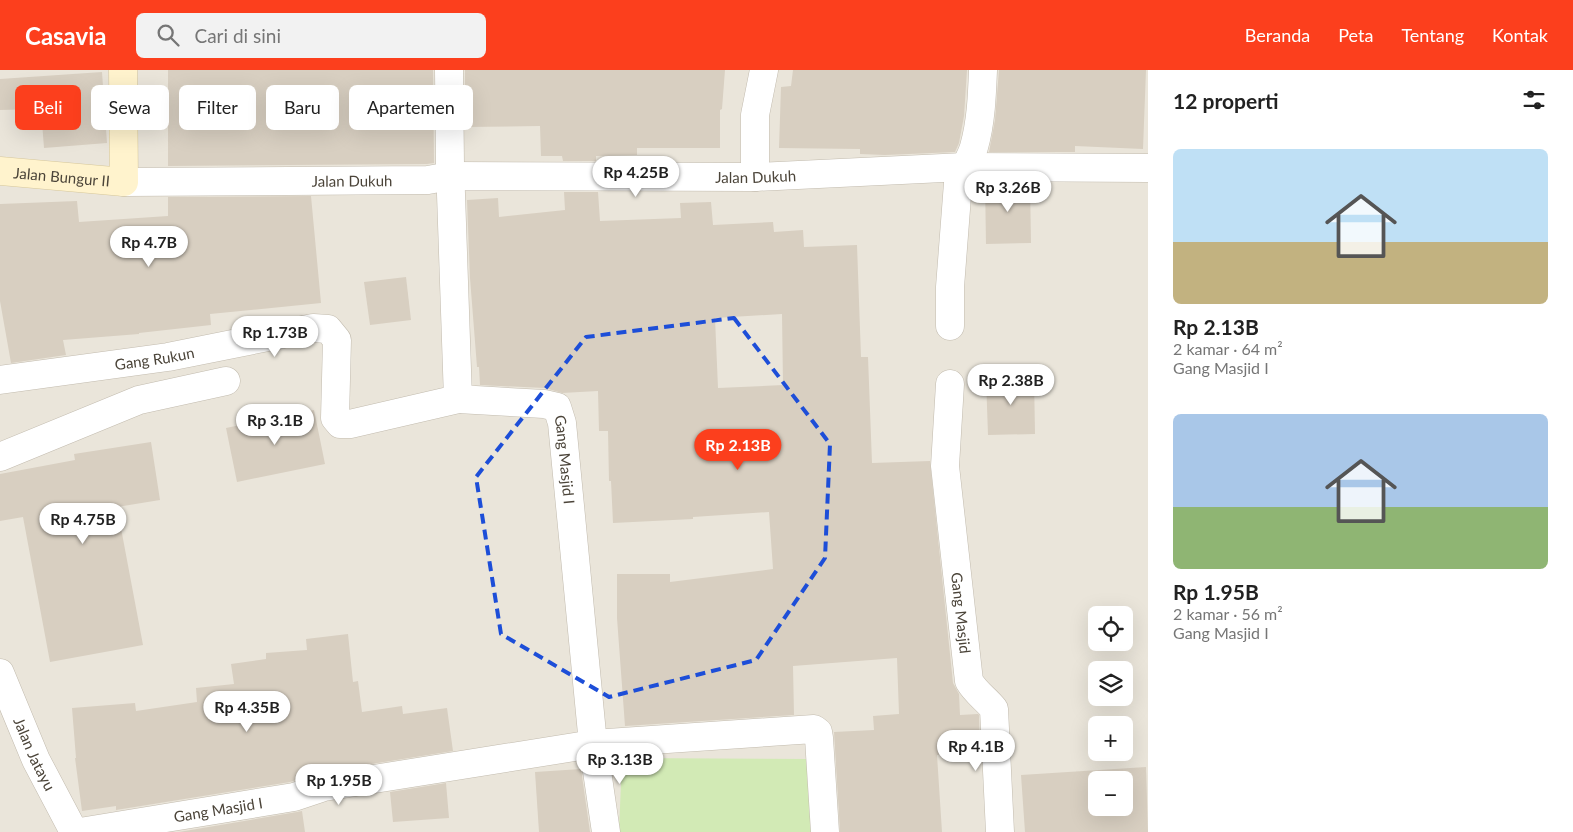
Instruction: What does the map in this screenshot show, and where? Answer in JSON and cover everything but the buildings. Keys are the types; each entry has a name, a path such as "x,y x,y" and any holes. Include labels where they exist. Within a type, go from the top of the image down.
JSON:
{"street":[{"path":"123,70 124,182"},
{"path":"449,70 450,176 458,399"},
{"path":"755,177 755,115 764,70"},
{"path":"950,326 950,287 958,182 974,149 982,110 983,70"},
{"name":"Jalan Dukuh","path":"124,182 428,180 450,176 755,177 964,167 1148,168"},
{"name":"Jalan Bungur II","path":"0,171 124,182"},
{"name":"Gang Rukun","path":"0,380 168,357 313,328 328,329 337,340 335,418 340,424 350,424 458,399"},
{"path":"0,457 139,400 226,381"},
{"name":"Gang Masjid","path":"950,384 945,466 968,681 974,691 989,702 994,709 1000,832"},
{"name":"Gang Masjid I","path":"458,399 544,404 556,407 562,423 593,744"},
{"name":"Jalan Jatayu","path":"0,673 36,760 74,832"},
{"name":"Gang Masjid I","path":"80,832 294,797 324,787 593,744 814,730 818,732 819,738 825,832"},
{"path":"593,744 606,832"}],"highlighted area":[{"path":"734,318 830,444 825,558 756,660 609,697 501,634 476,477 586,337"}],"shaded area":[{"path":"0,70 1148,70 1148,832 0,832"}],"green space":[{"path":"622,758 811,759 816,832 619,832"}]}
